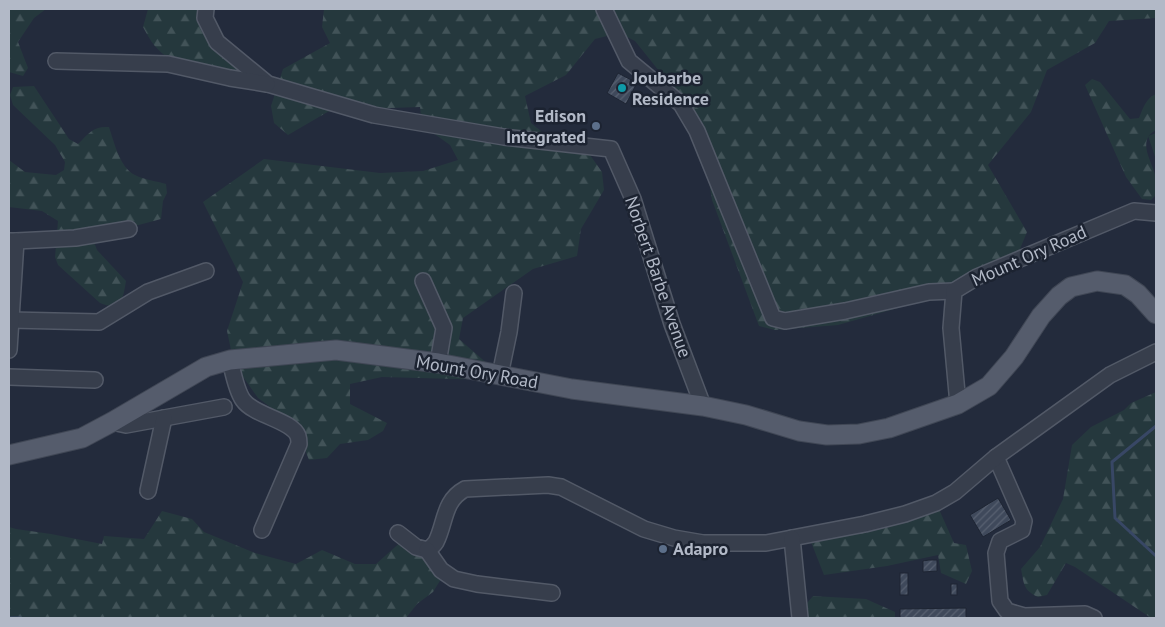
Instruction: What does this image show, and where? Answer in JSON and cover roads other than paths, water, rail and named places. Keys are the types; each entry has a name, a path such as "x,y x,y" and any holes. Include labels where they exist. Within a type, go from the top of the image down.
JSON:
{"main road":[{"name":"Mount Ory Road","path":"9,455 82,438 206,367 230,360 336,350 438,363 572,389 703,406 746,415 799,431 827,435 860,434 889,428 958,404 989,386 1014,357 1040,316 1059,296 1071,287 1097,281 1125,285 1138,294 1156,314"}],"street":[{"path":"206,9 205,18 217,42 268,84"},
{"path":"604,9 629,61 681,104 697,131 773,318 785,321 930,292 954,291"},
{"path":"56,61 168,64 230,78 268,84"},
{"name":"Norbert Barbe Avenue","path":"268,84 374,115 504,137 611,149 633,199 672,324 703,406"},
{"name":"Mount Ory Road","path":"958,404 951,328 954,291 977,277 1134,211 1156,213"},
{"path":"9,350 12,241 74,238 129,229"},
{"path":"10,320 99,322 148,292 206,271"},
{"path":"423,281 444,328 438,363"},
{"path":"500,375 510,332 514,293"},
{"path":"427,550 436,544 451,500 465,489 548,485 561,487 644,529 674,538 703,543 766,543 865,524 905,514 936,503 955,492 996,456 1110,375 1156,352"},
{"path":"230,360 244,402 254,410 288,426 298,436 299,444 262,530"},
{"path":"9,377 95,380"},
{"path":"112,422 126,425 224,407"},
{"path":"148,491 164,418"},
{"path":"996,456 1024,521 1022,530 1000,541 996,553 1000,601 1007,611 1024,616 1085,614 1094,618"},
{"path":"398,534 416,546 427,550 441,570 454,579 477,584 552,593"},
{"path":"792,538 800,618"}],"waterway":[{"path":"1156,426 1112,462 1115,518 1156,556"},
{"path":"9,618 21,618"}],"place":[{"name":"Joubarbe Residence","path":"622,88"},
{"name":"Edison Integrated","path":"596,126"},
{"name":"Adapro","path":"663,549"}]}
